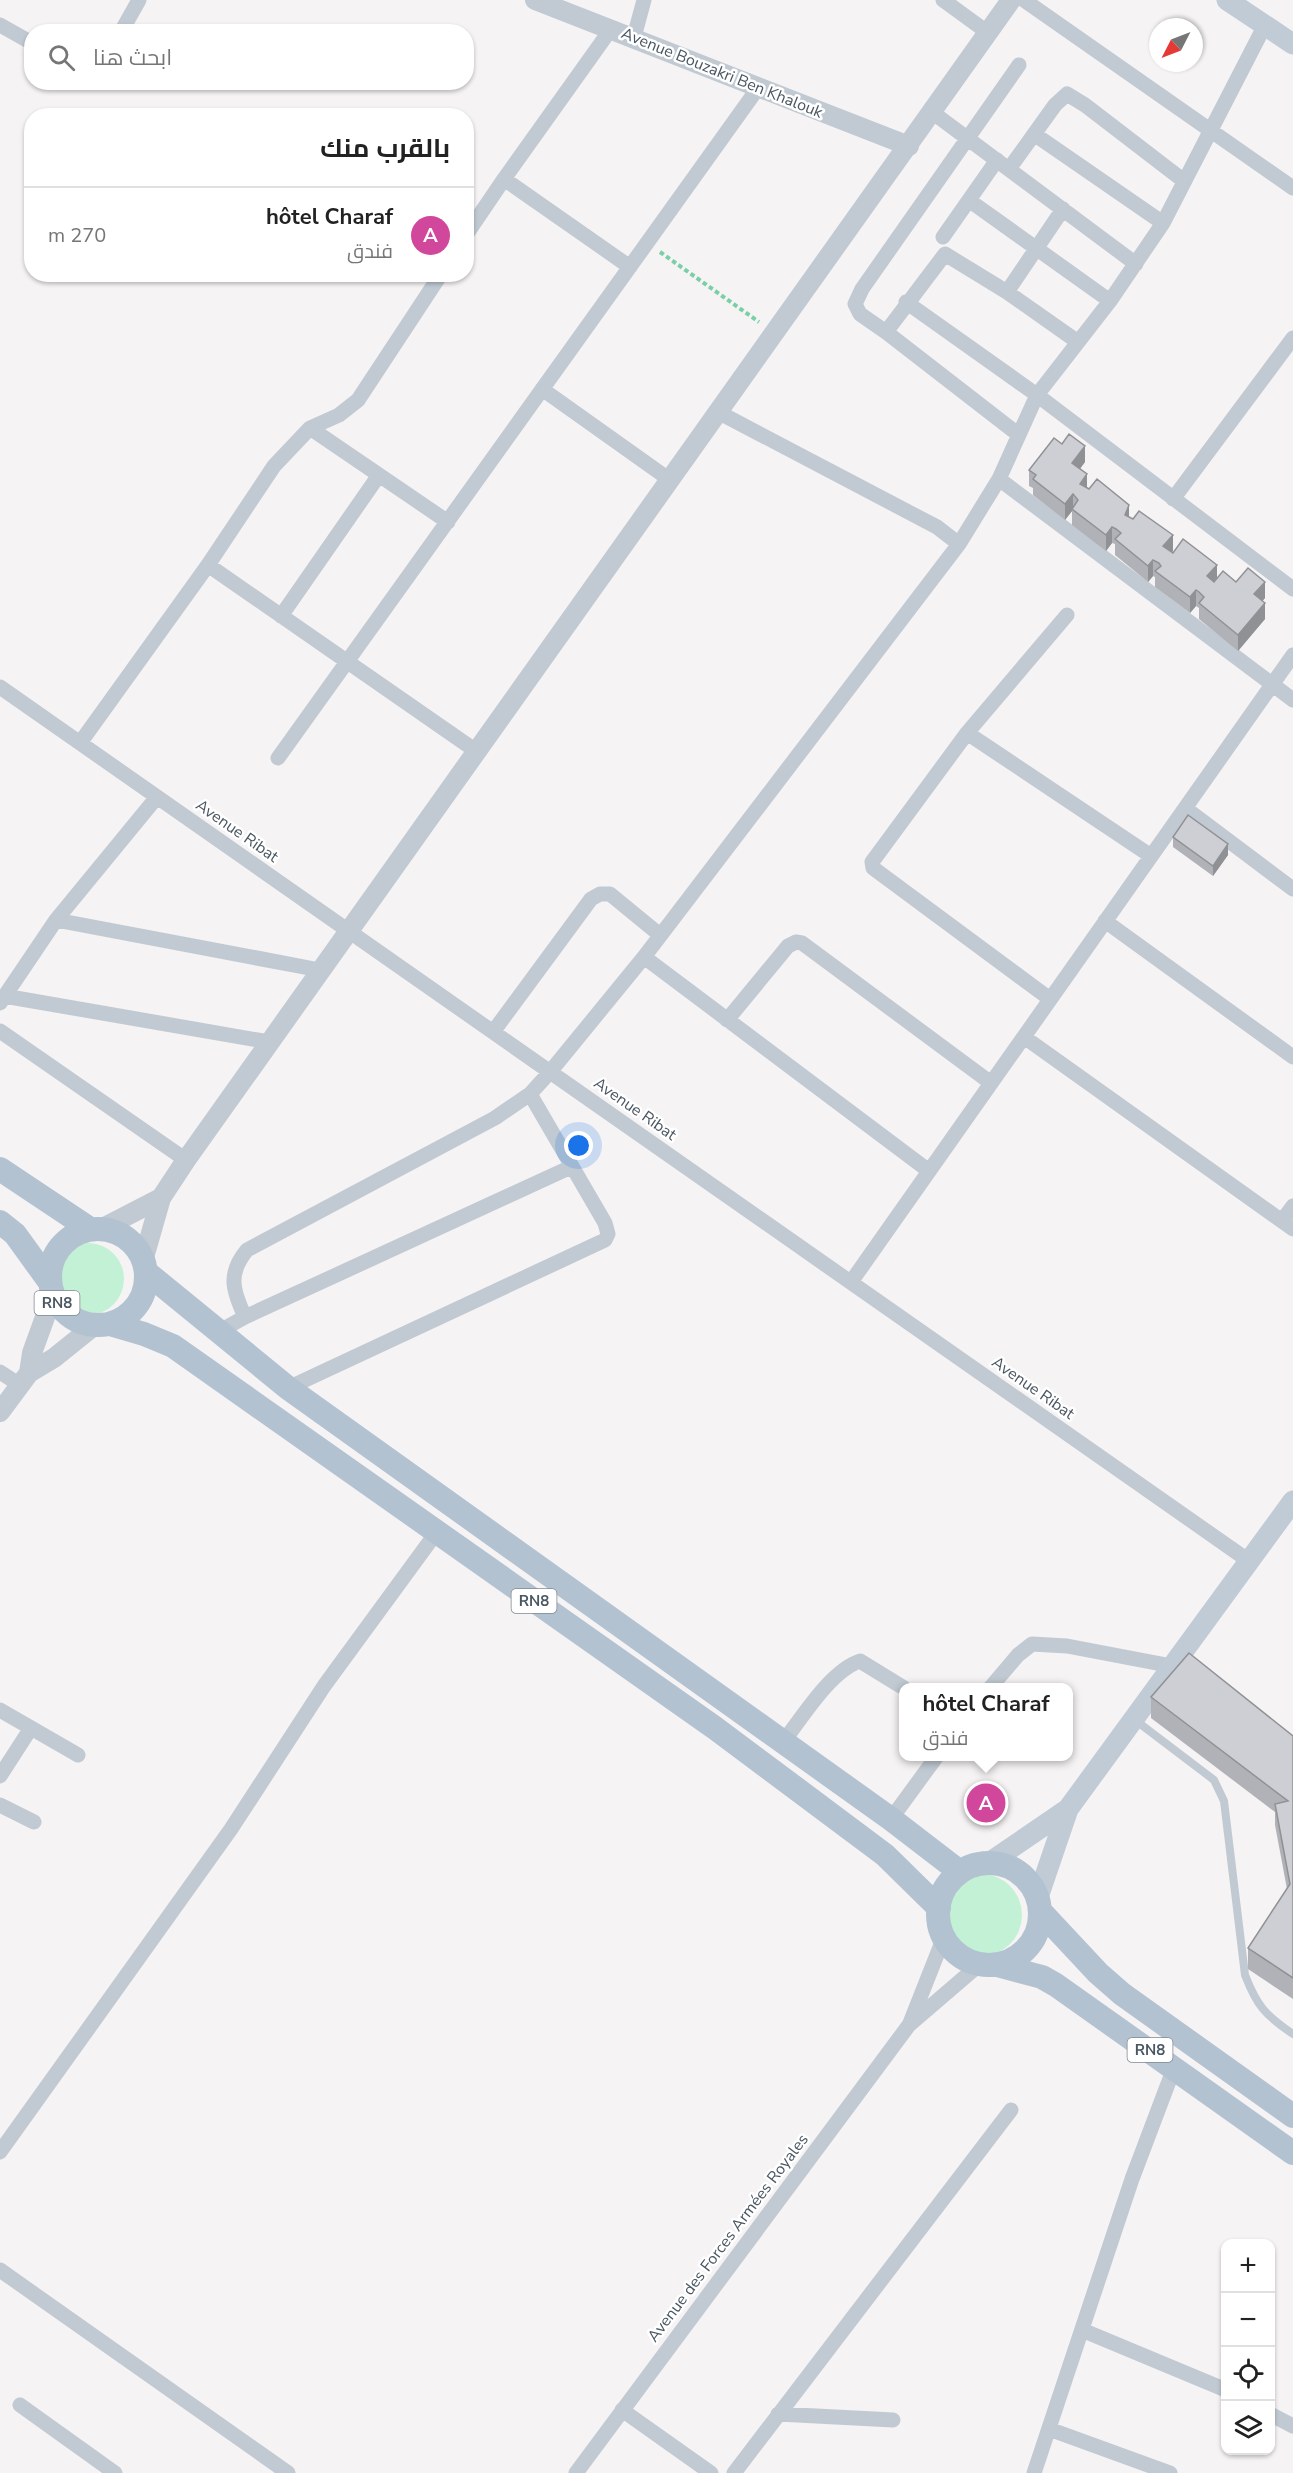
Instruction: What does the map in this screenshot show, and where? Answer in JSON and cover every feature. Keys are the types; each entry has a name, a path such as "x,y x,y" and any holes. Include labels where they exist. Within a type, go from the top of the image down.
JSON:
{"main road":[{"path":"1227,0 1293,44"},
{"name":"RN8","path":"0,1169 96,1229 112,1231 131,1242 145,1267 218,1332 288,1388 891,1819 960,1872"},
{"name":"RN8","path":"0,1222 15,1233 51,1288 60,1307 69,1316 81,1323 103,1324 144,1334 173,1346 715,1728 885,1856 939,1908"},
{"name":"RN8","path":"51,1288 50,1269 60,1246 68,1238 96,1229"},
{"path":"103,1324 119,1320 135,1308 144,1291 145,1267"},
{"path":"988,1965 1015,1959 1029,1947 1038,1931 1039,1904 1068,1809 1293,1501"},
{"path":"944,1937 939,1922 939,1908 942,1894 950,1882 960,1872 974,1865 989,1863 1068,1809"},
{"name":"RN8","path":"989,1863 1004,1865 1018,1872 1030,1883 1039,1904 1098,1973 1122,1994 1293,2116"},
{"name":"RN8","path":"944,1937 958,1955 988,1965 1042,1977 1056,1984 1293,2153"}],"street":[{"path":"126,24 139,0"},
{"name":"Avenue Bouzakri Ben Khalouk","path":"535,0 909,146"},
{"path":"634,37 644,0"},
{"path":"944,0 987,32"},
{"path":"145,1267 161,1198 186,1160 1011,0"},
{"path":"1024,0 1293,188"},
{"path":"0,25 24,38"},
{"path":"244,1317 234,1294 233,1279 240,1258 247,1250 495,1118 530,1094 644,957 959,544 999,479 1037,395 1110,301 1163,223 1265,26"},
{"path":"474,223 611,29"},
{"path":"1019,64 856,300 855,308 1019,435"},
{"path":"278,758 758,88"},
{"path":"943,237 970,201 1035,134 1055,105 1067,94 1085,105 1184,181"},
{"path":"932,112 1136,264"},
{"path":"1035,134 1163,223"},
{"path":"504,179 630,267"},
{"path":"970,201 1035,250 1110,301"},
{"path":"1007,292 1063,209"},
{"path":"886,332 906,302 945,254 1007,292 1078,342"},
{"path":"80,743 208,565 274,466 310,428 339,415 358,400 436,282"},
{"path":"906,302 1037,395 1293,589"},
{"path":"1173,499 1293,338"},
{"path":"542,389 670,480"},
{"path":"718,412 937,527 959,544"},
{"path":"310,428 448,522"},
{"path":"281,616 379,475"},
{"path":"999,479 1293,700"},
{"path":"208,565 476,751"},
{"path":"1050,999 873,868 872,862 967,733 1067,615"},
{"path":"850,1282 1293,655"},
{"name":"Avenue Ribat","path":"0,687 1249,1561"},
{"path":"967,733 1151,856"},
{"path":"157,797 56,920 2,999 269,1042"},
{"path":"1185,808 1293,889"},
{"path":"493,1032 591,899 600,894 610,894 660,935"},
{"path":"56,920 320,970"},
{"path":"1105,921 1293,1057"},
{"path":"727,1020 788,946 796,942 802,943 991,1083"},
{"path":"644,957 929,1171"},
{"path":"0,1031 186,1160"},
{"path":"1024,1037 1287,1225 1293,1206"},
{"path":"288,1388 605,1239 608,1234 605,1223 530,1094"},
{"path":"218,1332 244,1317 571,1167"},
{"path":"96,1229 161,1198"},
{"path":"0,1412 24,1379 51,1288"},
{"path":"24,1379 103,1324"},
{"path":"0,1372 24,1379"},
{"path":"0,2152 231,1828 324,1686 436,1533"},
{"path":"994,1683 1018,1655 1032,1644 1067,1646 1172,1666"},
{"path":"783,1742 833,1680 852,1664 860,1661 899,1685"},
{"path":"0,1710 78,1755"},
{"path":"0,1776 31,1728"},
{"path":"891,1819 933,1761"},
{"path":"0,1805 34,1822"},
{"name":"Avenue des Forces Armées Royales","path":"576,2473 909,2025 944,1937"},
{"name":"Avenue des Forces Armées Royales","path":"909,2025 988,1965"},
{"path":"1034,2473 1136,2169 1174,2068"},
{"path":"734,2473 1011,2110"},
{"path":"0,2270 288,2473"},
{"path":"1082,2330 1221,2388"},
{"path":"20,2404 115,2473"},
{"path":"622,2410 711,2473"},
{"path":"778,2414 893,2420"},
{"path":"1275,2417 1293,2426"},
{"path":"1049,2429 1170,2473"}],"lane":[{"path":"1134,1719 1215,1780 1224,1802 1227,1819 1245,1975 1254,1999 1262,2010 1293,2034"}],"path":[{"path":"647,243 776,333"}],"green space":[{"path":"88,1243 102,1246 114,1253 121,1265 124,1279 121,1293 114,1305 102,1312 88,1315 74,1312 62,1305 55,1293 52,1279 55,1265 62,1253 74,1246"},
{"path":"981,1874 1004,1881 1010,1886 1015,1892 1022,1915 1015,1938 1010,1944 1004,1949 981,1956 958,1949 952,1944 947,1938 940,1915 947,1892 952,1886 958,1881"}],"building":[{"path":"1069,434 1085,446 1072,463 1087,474 1080,484 1089,489 1097,479 1129,505 1125,515 1133,519 1139,511 1173,535 1163,546 1173,553 1183,539 1217,565 1207,576 1214,582 1223,571 1236,582 1248,568 1265,582 1254,594 1265,603 1238,635 1199,603 1204,597 1199,592 1196,590 1190,597 1155,571 1161,566 1159,563 1153,560 1148,566 1115,539 1121,533 1116,529 1112,527 1106,535 1072,509 1078,500 1073,494 1065,504 1033,479 1036,475 1029,470 1054,438 1062,444"},
{"path":"1188,815 1228,844 1213,866 1173,837"},
{"path":"1189,1653 1293,1736 1293,1978 1248,1948 1290,1884 1275,1804 1288,1801 1151,1697"}],"place":[{"name":"hôtel Charaf","path":"986,1803"}]}
